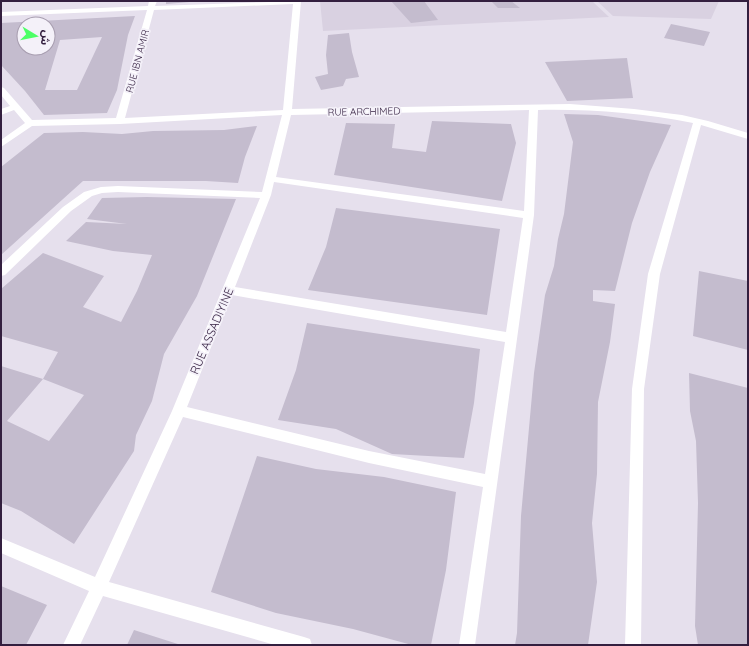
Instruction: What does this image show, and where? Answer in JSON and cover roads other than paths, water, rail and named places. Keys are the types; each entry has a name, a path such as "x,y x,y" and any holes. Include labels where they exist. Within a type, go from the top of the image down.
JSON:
{"street":[{"path":"1,14 22,10 152,4 297,1"},
{"name":"RUE ASSADIYINE","path":"71,645 99,587 178,411 229,290 266,194 288,112 297,1"},
{"name":"RUE IBN AMIR","path":"120,121 152,4"},
{"path":"1,90 30,123 1,144"},
{"path":"1,112 16,107"},
{"path":"467,645 529,215 534,107"},
{"name":"RUE ARCHIMED","path":"30,123 120,121 288,112 534,107 613,110 662,115 698,122 748,136"},
{"path":"633,645 638,389 654,274 698,122"},
{"path":"271,179 529,215"},
{"path":"1,272 67,209 88,194 101,190 118,189 266,194"},
{"path":"229,290 511,338"},
{"path":"178,411 369,457 491,482"},
{"path":"1,545 99,587 304,645"}]}
